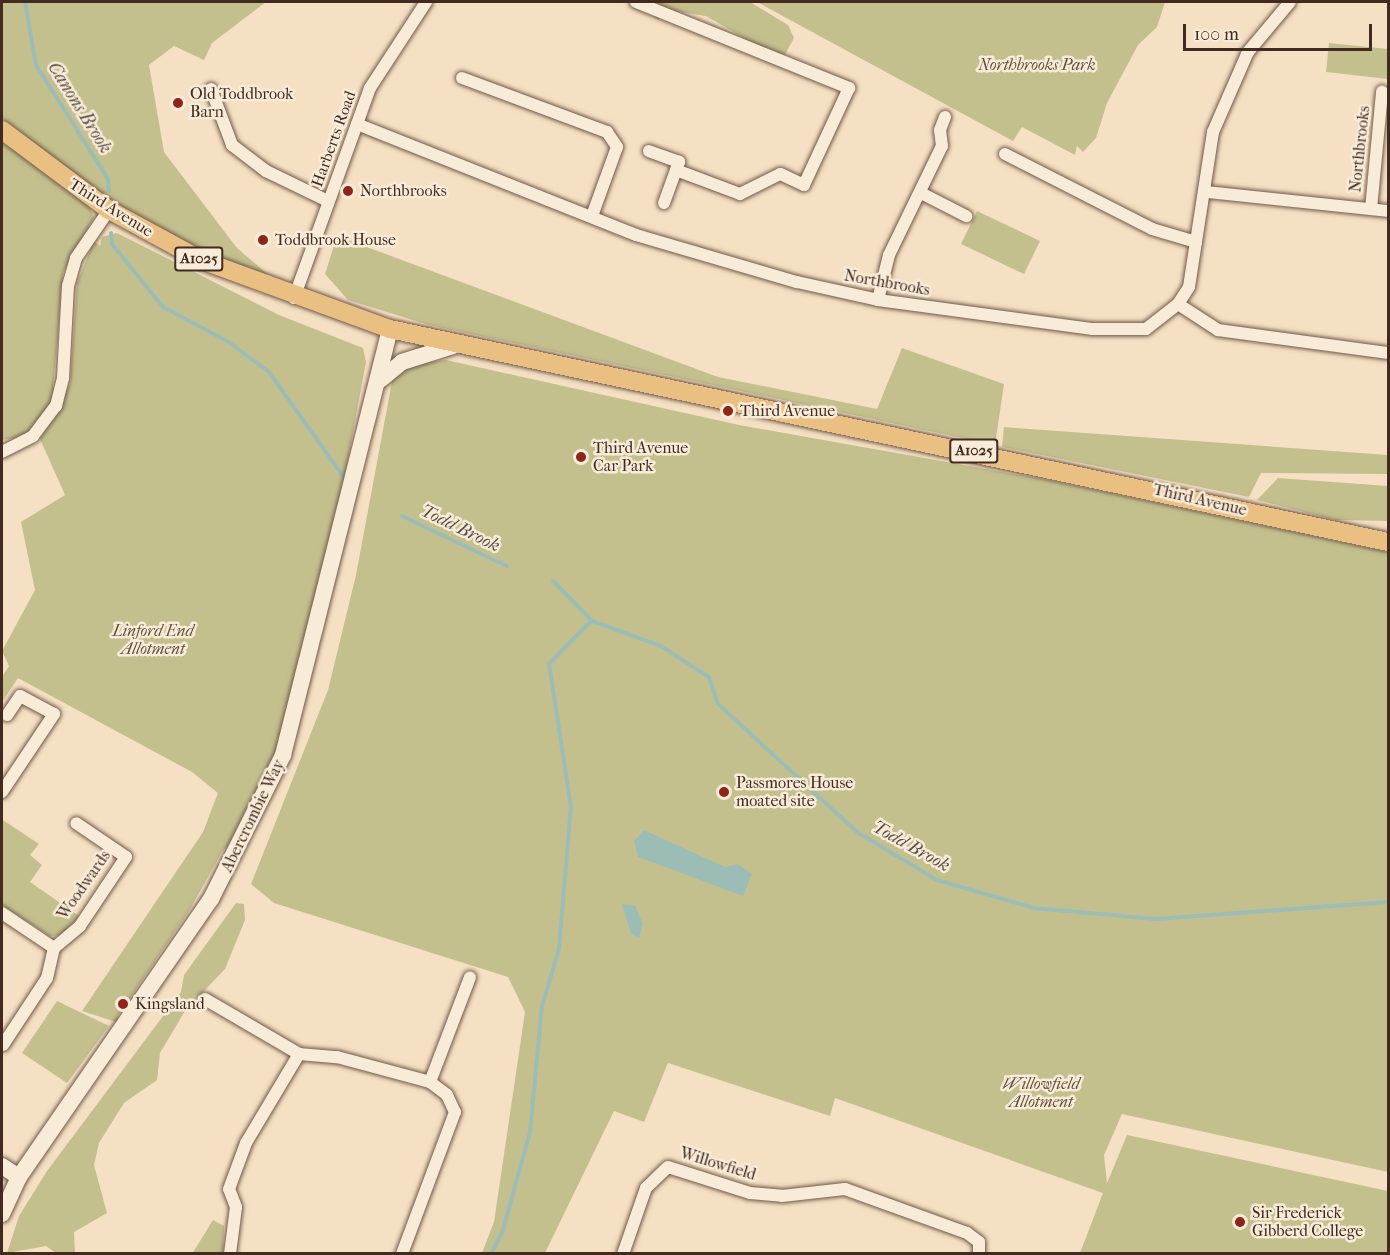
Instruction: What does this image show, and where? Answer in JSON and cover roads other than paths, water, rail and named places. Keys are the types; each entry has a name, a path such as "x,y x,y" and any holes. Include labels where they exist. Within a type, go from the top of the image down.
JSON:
{"main road":[{"name":"Third Avenue","path":"2,130 109,210 201,260 294,298 390,329 453,346 719,396 1387,540"}],"street":[{"name":"Harberts Road","path":"294,298 357,124 397,39 426,2"},
{"path":"636,2 849,88 804,185 780,174 740,195 676,170"},
{"name":"Northbrooks","path":"357,124 592,216 719,261 878,300 1116,332 1146,328 1178,304 1189,287 1206,192 1213,132 1229,88 1248,52 1290,2"},
{"path":"462,78 607,132 617,147 592,216"},
{"path":"211,89 232,145 266,171 328,201"},
{"name":"Northbrooks","path":"1371,209 1383,92"},
{"path":"878,300 889,255 942,146 940,130 945,117"},
{"path":"649,151 679,162 664,202"},
{"path":"1005,154 1152,230 1196,242"},
{"name":"Northbrooks","path":"1206,192 1389,211"},
{"path":"921,193 966,216"},
{"path":"2,452 37,432 56,406 63,378 68,286 76,258 109,210"},
{"path":"1178,304 1218,330 1389,353"},
{"name":"Abercrombie Way","path":"2,1214 19,1177 211,898 253,823 283,755 380,380 390,329"},
{"path":"380,380 402,362 453,346"},
{"path":"2,792 54,714 20,696 7,715"},
{"name":"Woodwards","path":"54,948 80,926 126,857 76,823"},
{"path":"2,913 54,948 46,978 3,1045"},
{"path":"430,1082 470,977"},
{"path":"205,999 299,1053 337,1057 430,1082 447,1095 455,1112 402,1254"},
{"path":"230,1254 236,1208 229,1189 246,1143 299,1053"},
{"path":"2,1166 19,1177"},
{"name":"Willowfield","path":"623,1254 646,1188 668,1167 750,1193 854,1192 967,1233 979,1242 979,1254"}],"water":[{"path":"644,830 725,867 738,864 752,874 743,896 638,857 634,841"},
{"path":"622,904 635,905 643,924 639,938 631,934"}],"waterway":[{"name":"Canons Brook","path":"25,2 36,65 108,179 109,191"},
{"name":"Canons Brook","path":"111,233 112,244 163,307 227,341 269,372 343,476"},
{"name":"Todd Brook","path":"402,516 507,566"},
{"name":"Todd Brook","path":"553,581 592,621 661,646 709,677 718,704 857,832 937,880 1034,908 1156,919 1388,902"},
{"path":"491,1254 503,1230 530,1132 542,1006 559,949 571,807 549,664 591,621"}],"place":[{"name":"Old Toddbrook Barn","path":"178,103"},
{"name":"Northbrooks","path":"348,191"},
{"name":"Toddbrook House","path":"263,240"},
{"name":"Third Avenue","path":"728,411"},
{"name":"Third Avenue Car Park","path":"581,457"},
{"name":"Passmores House moated site","path":"724,792"},
{"name":"Kingsland","path":"123,1004"},
{"name":"Sir Frederick Gibberd College","path":"1240,1222"}],"park label":[{"name":"Northbrooks Park","path":"1037,65"},
{"name":"Linford End Allotment","path":"153,640"},
{"name":"Willowfield Allotment","path":"1041,1093"}]}
